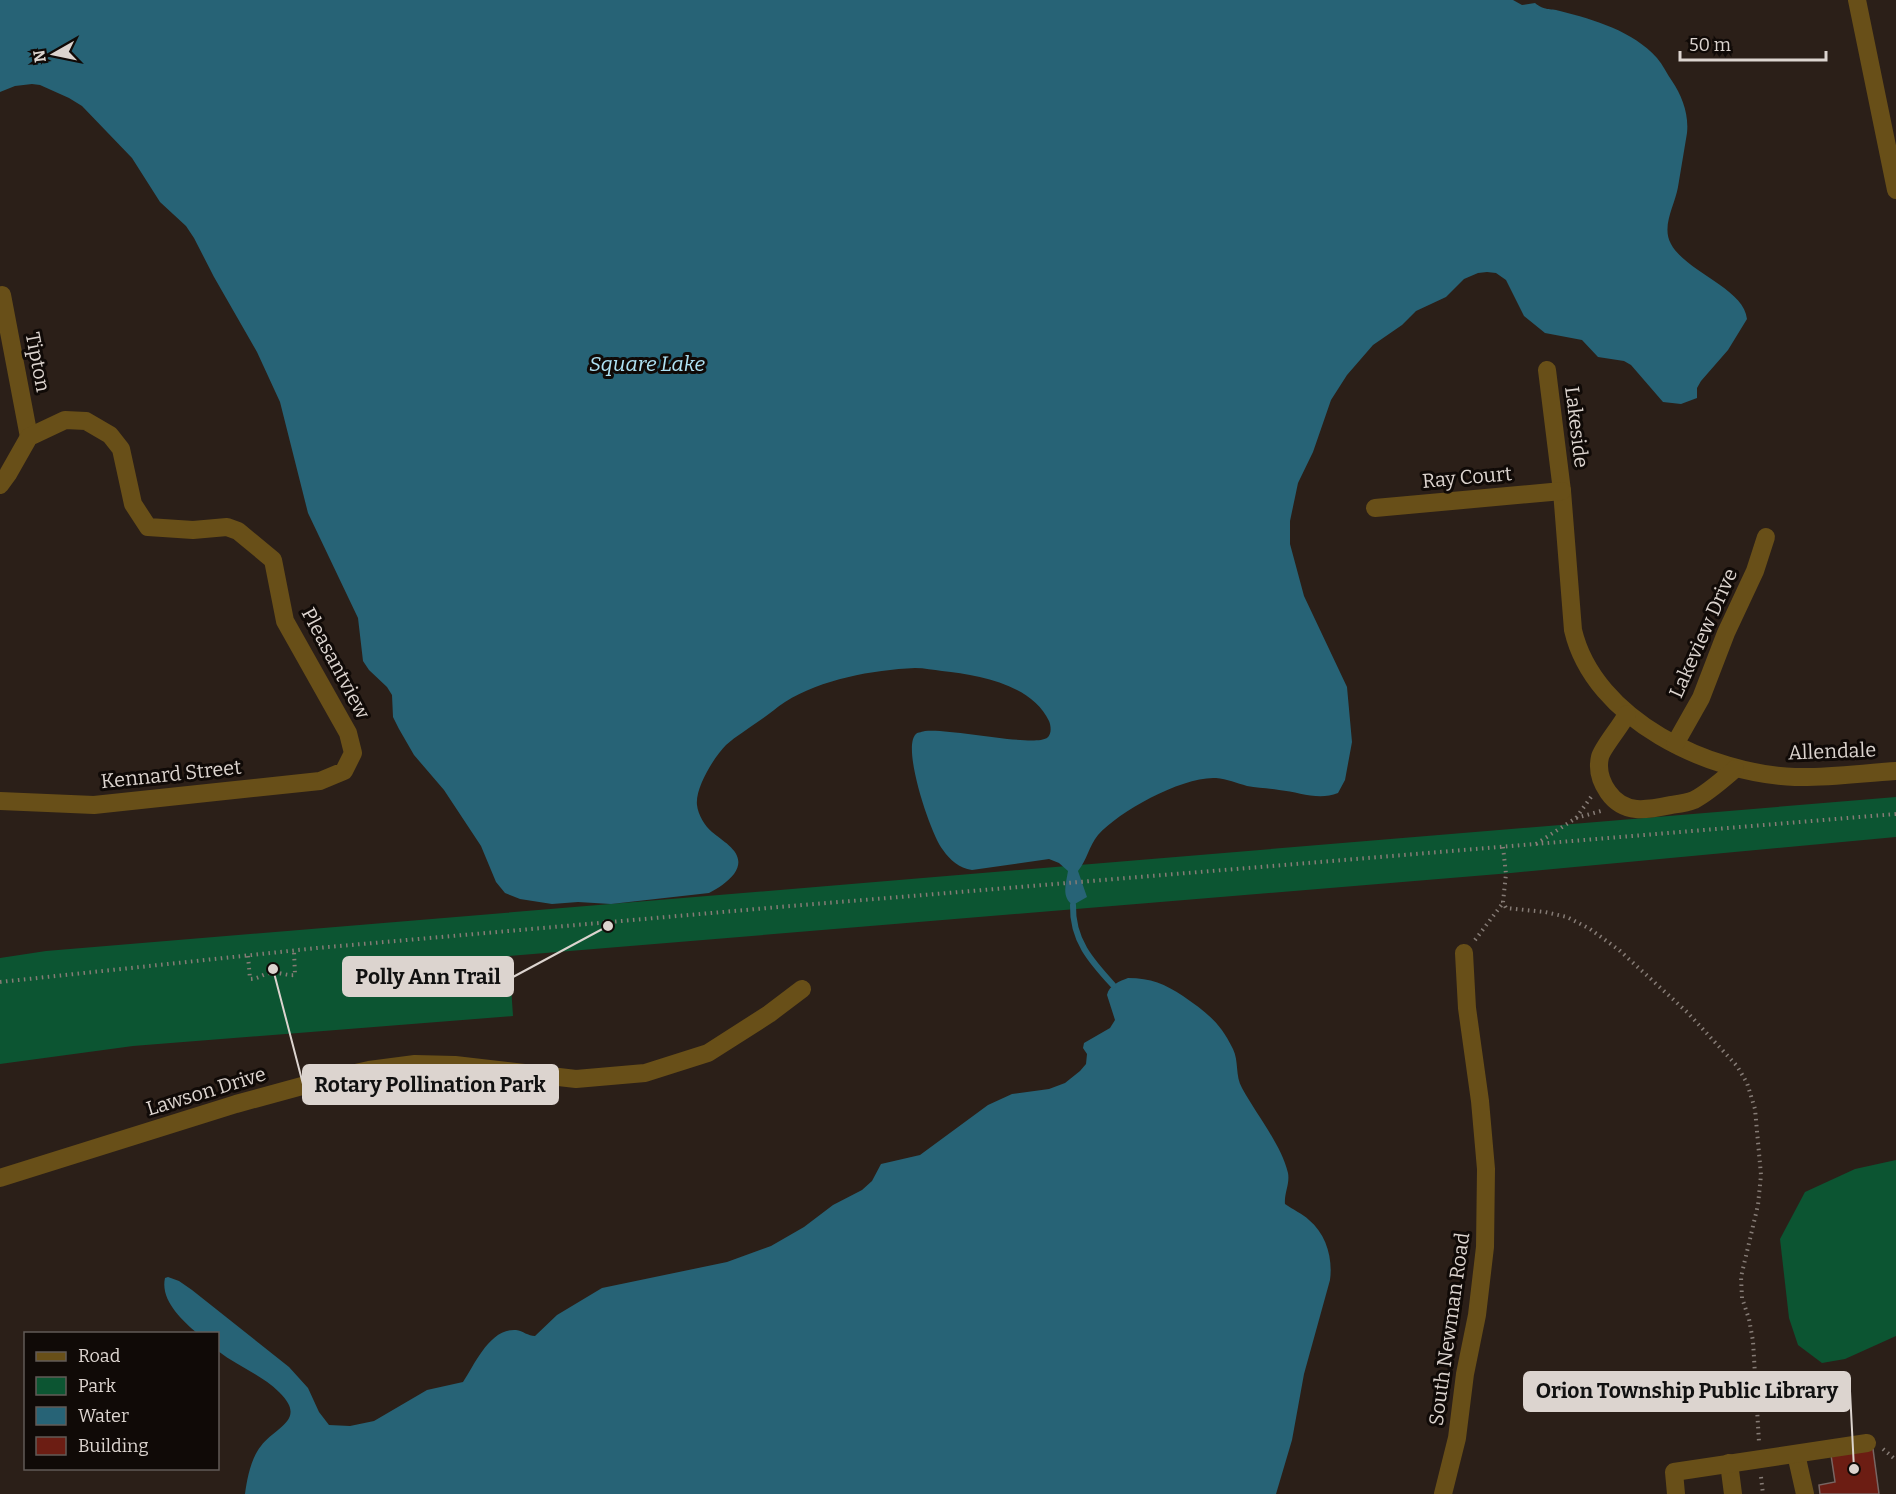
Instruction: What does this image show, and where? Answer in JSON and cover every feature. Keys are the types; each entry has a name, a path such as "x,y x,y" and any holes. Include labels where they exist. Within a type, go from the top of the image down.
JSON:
{"street":[{"path":"1857,0 1896,190"},
{"name":"Tipton","path":"2,295 29,437"},
{"name":"Lakeside","path":"1547,370 1562,491 1570,609 1577,650 1604,691 1627,714"},
{"name":"Pleasantview","path":"29,437 64,420 86,421 110,435 121,449 134,504 148,527 193,530 227,527 238,531 273,560 285,621 348,733 353,753 344,771"},
{"path":"0,485 29,437"},
{"name":"Ray Court","path":"1375,508 1562,491"},
{"name":"Lakeview Drive","path":"1675,744 1701,698 1726,633 1755,571 1766,537"},
{"path":"1627,714 1620,728 1601,752 1598,771 1611,796 1621,806 1637,810 1653,809 1691,801 1712,789 1735,769"},
{"name":"Allendale","path":"1627,714 1675,744 1735,769 1795,777 1896,771"},
{"name":"Kennard Street","path":"0,801 94,805 320,781 344,771"},
{"name":"South Newman Road","path":"1443,1494 1457,1438 1465,1374 1478,1315 1485,1247 1486,1169 1480,1101 1467,1008 1464,953"},
{"name":"Lawson Drive","path":"0,1178 236,1104 369,1070 415,1064 455,1065 576,1079 645,1073 708,1053 769,1014 802,988"},
{"path":"1676,1494 1674,1472 1867,1443"},
{"path":"1796,1454 1805,1494"},
{"path":"1729,1463 1733,1494"}],"path":[{"path":"1535,845 1576,818 1602,782"},
{"path":"0,982 294,951 788,906 1896,814"},
{"path":"1464,953 1484,930 1503,902 1506,874 1503,847"},
{"path":"1503,902 1509,910 1545,912 1567,918 1590,929 1609,943 1687,1012 1737,1066 1747,1083 1755,1109 1761,1175 1758,1205 1742,1277 1742,1298 1753,1341 1760,1459"},
{"path":"248,956 250,979 260,978 270,973 290,976 295,975 294,951"}],"green space":[{"path":"1896,797 1896,837 1511,873 509,956 513,1016 133,1046 0,1064 0,958 46,951"},
{"path":"1896,1160 1896,1336 1845,1359 1822,1363 1798,1345 1789,1318 1780,1239 1805,1192 1855,1169"}],"water":[{"name":"Square Lake","path":"0,0 1513,0 1522,5 1535,3 1544,8 1587,18 1613,28 1637,41 1657,58 1682,99 1687,126 1678,187 1668,223 1668,237 1678,254 1736,298 1747,319 1728,350 1701,381 1697,388 1697,398 1681,404 1663,402 1631,365 1624,361 1598,357 1582,340 1545,333 1524,316 1506,280 1496,273 1478,273 1464,279 1446,297 1416,311 1402,325 1373,345 1347,375 1331,400 1313,452 1298,483 1290,521 1290,544 1304,596 1347,687 1352,742 1345,780 1338,793 1323,796 1309,795 1247,786 1216,778 1202,779 1170,789 1136,806 1098,835 1078,871 1087,897 1073,905 1066,894 1068,871 1059,863 1049,859 972,870 952,860 938,841 925,810 912,756 912,742 916,734 925,731 1025,740 1047,738 1051,730 1050,725 1041,708 1017,690 972,675 922,668 882,671 848,677 799,694 721,750 706,773 697,798 698,809 704,823 737,855 738,867 734,874 716,889 709,893 611,904 578,902 552,904 520,899 505,893 496,882 481,846 444,790 414,755 399,729 393,717 392,695 363,661 358,618 308,513 280,402 257,352 194,238 186,226 160,202 132,158 82,106 40,85 15,86 0,92"},
{"path":"1136,978 1157,982 1183,996 1218,1025 1235,1054 1238,1079 1242,1088 1285,1162 1288,1185 1285,1204 1315,1226 1327,1247 1330,1280 1304,1374 1292,1440 1276,1494 245,1494 255,1456 267,1439 286,1422 290,1416 290,1410 287,1402 272,1386 219,1352 219,1332 196,1332 185,1322 169,1302 164,1286 165,1278 179,1281 192,1290 289,1367 308,1388 319,1412 329,1425 350,1426 374,1421 427,1390 463,1382 478,1357 498,1335 516,1330 535,1336 557,1315 602,1288 727,1262 771,1246 804,1227 833,1205 862,1190 872,1181 881,1164 920,1155 988,1105 1012,1094 1049,1089 1065,1083 1086,1064 1087,1054 1083,1048 1084,1043 1110,1028 1115,1020 1107,995 1112,986 1118,982"}],"building":[{"path":"1873,1449 1879,1494 1820,1494 1819,1485 1835,1482 1831,1455"}],"waterway":[{"path":"1073,905 1079,939 1090,958 1113,985"}],"place":[{"name":"Polly Ann Trail","path":"608,926"},
{"name":"Rotary Pollination Park","path":"273,969"},
{"name":"Orion Township Public Library","path":"1854,1469"}]}
